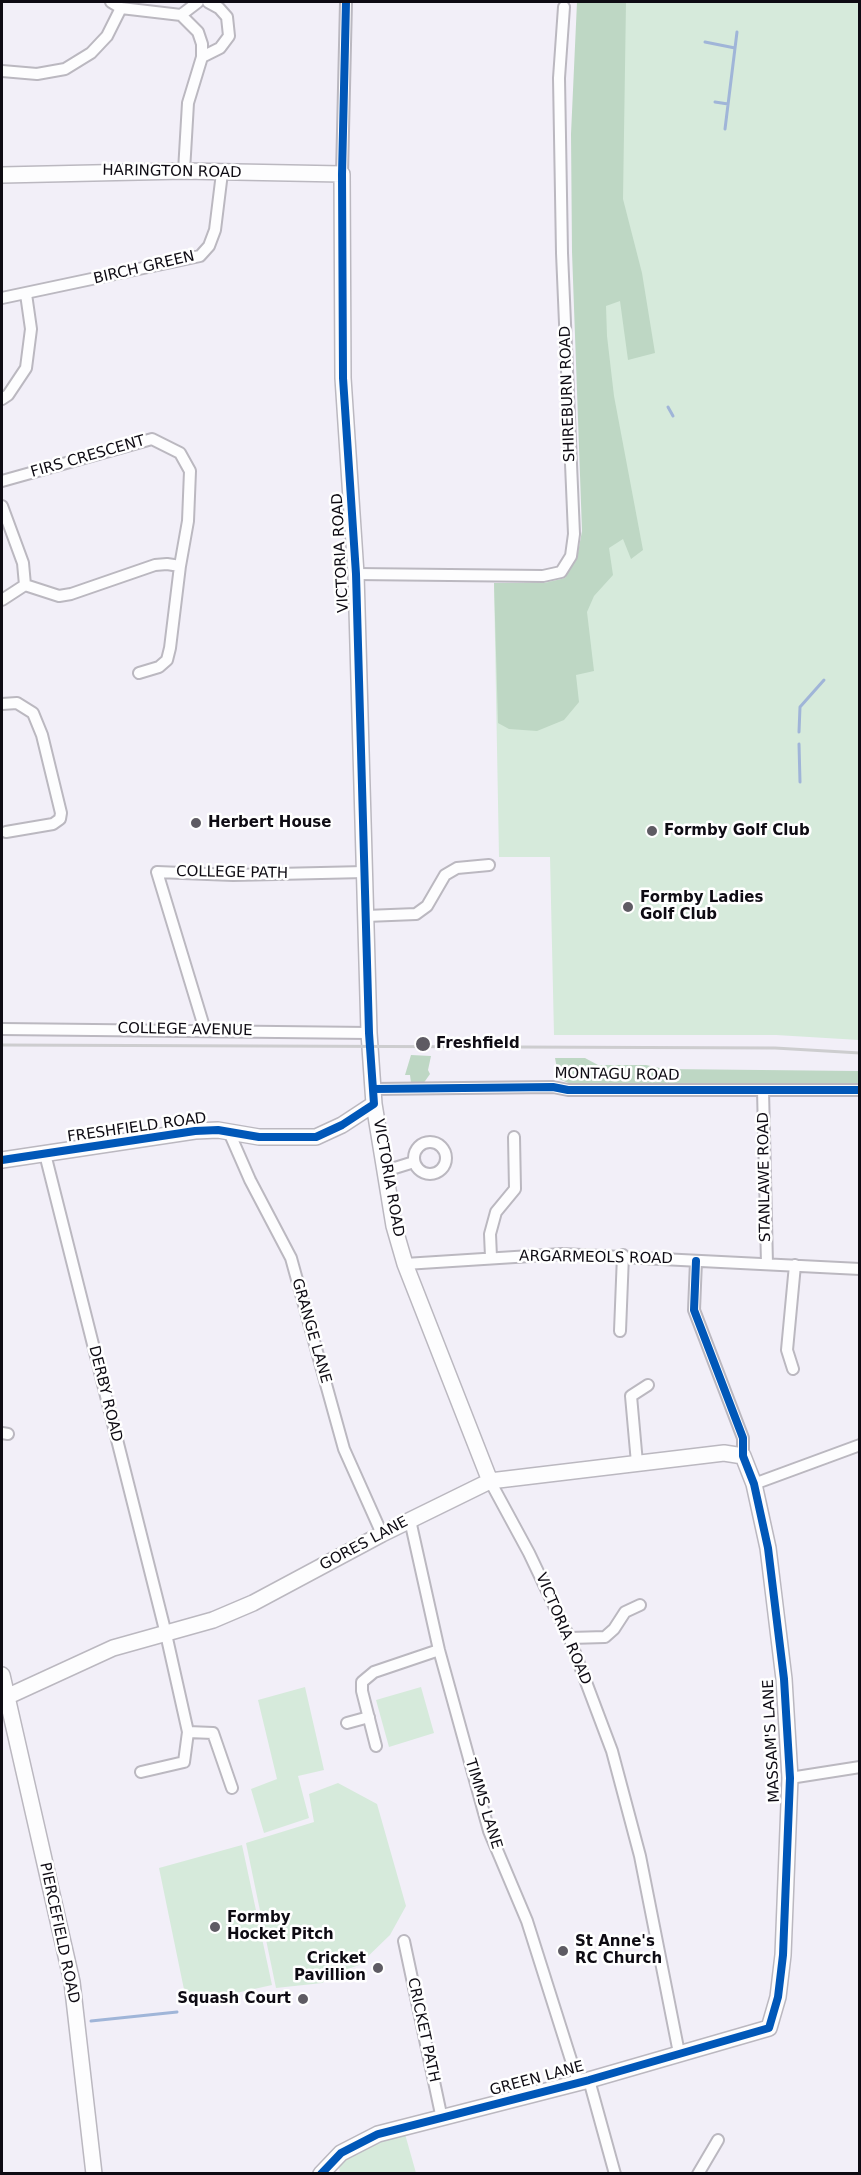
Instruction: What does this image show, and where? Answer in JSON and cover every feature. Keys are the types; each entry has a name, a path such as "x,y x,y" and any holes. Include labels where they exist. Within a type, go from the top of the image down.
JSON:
{"street":[{"path":"111,2 122,8 181,15 198,32 202,44 202,57 188,103 184,171"},
{"path":"181,15 198,2"},
{"path":"202,57 220,48 229,36 227,17 219,8 208,2"},
{"name":"VICTORIA ROAD","path":"346,2 342,174 343,378 356,574 369,1033 374,1096 385,1171 394,1226 405,1264 490,1481 529,1553 570,1638 612,1751 632,1824 679,2053"},
{"path":"2,71 37,74 65,69 91,53 107,36 122,8"},
{"name":"SHIREBURN ROAD","path":"356,574 543,576 561,572 571,556 574,534 562,253 559,101 564,8"},
{"name":"HARINGTON ROAD","path":"2,175 184,171 342,174"},
{"name":"BIRCH GREEN","path":"2,298 200,256 209,246 215,230 222,173"},
{"path":"2,399 8,395 26,368 31,329 26,294"},
{"name":"FIRS CRESCENT","path":"2,482 152,439 180,453 189,471 188,520 170,648 166,660 159,667 139,673"},
{"path":"2,506 23,563 25,585"},
{"path":"25,585 59,596 155,565 180,566"},
{"path":"2,600 25,585"},
{"path":"2,704 24,705 37,719 61,813 60,819 53,824 6,832"},
{"path":"366,916 416,914 427,906 445,875 457,868 489,865"},
{"name":"COLLEGE PATH","path":"205,1030 157,872 233,875 365,872"},
{"name":"COLLEGE AVENUE","path":"2,1029 369,1033"},
{"name":"MONTAGU ROAD","path":"374,1096 553,1087 568,1090 860,1090"},
{"name":"STANLAWE ROAD","path":"763,1090 767,1264"},
{"name":"FRESHFIELD ROAD","path":"2,1160 195,1131 229,1132 259,1137 316,1137 342,1125 374,1096"},
{"name":"GRANGE LANE","path":"229,1132 250,1180 291,1257 344,1449 382,1534"},
{"path":"491,1257 490,1234 496,1212 515,1189 514,1137"},
{"name":"DERBY ROAD","path":"45,1154 166,1634 188,1732"},
{"path":"385,1171 414,1162"},
{"path":"620,1331 623,1255"},
{"name":"ARGARMEOLS ROAD","path":"405,1264 491,1257 623,1255 860,1269"},
{"path":"696,1261 694,1310 743,1438 743,1456"},
{"path":"793,1369 787,1350 795,1266"},
{"path":"637,1463 631,1396 648,1385"},
{"path":"754,1485 860,1445"},
{"name":"GORES LANE","path":"4,1698 113,1648 166,1634 253,1603 382,1534 490,1481 724,1453 743,1456"},
{"name":"MASSAM'S LANE","path":"743,1456 754,1485 770,1559 784,1678 790,1778 783,1955 778,1997 769,2028"},
{"name":"TIMMS LANE","path":"410,1520 439,1650 489,1831 527,1921 615,2174"},
{"path":"570,1638 605,1637 614,1629 625,1612 640,1605"},
{"path":"376,1746 362,1691 362,1682 366,1676 439,1650"},
{"name":"PIERCEFIELD ROAD","path":"2,1675 4,1698 72,1982 94,2174"},
{"path":"347,1723 369,1717"},
{"path":"141,1772 184,1762 188,1732 213,1733 232,1788"},
{"path":"790,1778 860,1767"},
{"name":"CRICKET PATH","path":"404,1941 442,2119"},
{"name":"GREEN LANE","path":"321,2174 341,2153 360,2141 769,2028"},
{"path":"698,2174 718,2140"}],"green space":[{"path":"577,2 626,2 623,199 642,273 655,353 628,360 620,301 606,306 614,396 643,550 631,559 623,539 609,548 613,575 594,596 587,612 594,671 576,675 579,702 564,720 537,731 509,729 498,723 494,583 545,583 565,578 577,558 582,531 572,252 571,134"},
{"name":"Formby Golf Club","path":"597,2 859,2 859,1040 776,1035 554,1035 550,857 499,857 494,585 562,580 582,550"},
{"path":"411,1055 431,1056 428,1070 430,1074 423,1084 411,1083 410,1075 405,1075"},
{"path":"555,1058 585,1058 598,1065 646,1065 664,1069 859,1071 859,1087 573,1085 559,1079"},
{"path":"305,1687 324,1770 298,1776 309,1818 264,1833 251,1789 277,1779 258,1700"},
{"path":"421,1687 434,1733 389,1747 376,1700"},
{"path":"338,1783 377,1804 406,1906 390,1935 359,1965 340,1972 322,1983 276,1988 246,1843 314,1822 309,1794"},
{"name":"Formby Hocket Pitch","path":"242,1845 272,1985 187,2004 159,1868"},
{"path":"405,2134 416,2173 340,2173 339,2166 359,2148"}],"waterway":[{"path":"725,129 737,32"},
{"path":"705,42 735,48"},
{"path":"715,102 728,104"},
{"path":"668,407 673,416"},
{"path":"799,732 800,707 824,680"},
{"path":"799,744 800,782"},
{"path":"91,2021 177,2012"}],"railway":[{"path":"2,1045 775,1048 860,1053"}],"cycle path":[{"path":"2,1160 195,1131 218,1130 259,1137 316,1137 342,1125 374,1104 369,1033 356,574 343,378 342,174 346,2"},
{"path":"373,1089 553,1087 568,1090 860,1090"},
{"path":"321,2174 341,2153 378,2134 589,2080 769,2028 778,1997 783,1955 790,1778 784,1679 768,1548 754,1484 743,1456 743,1438 694,1310 696,1261"}],"place":[{"name":"Herbert House","path":"196,823"},
{"name":"Formby Golf Club","path":"652,831"},
{"name":"Formby Ladies Golf Club","path":"628,907"},
{"name":"Freshfield","path":"423,1044"},
{"name":"Formby Hocket Pitch","path":"215,1927"},
{"name":"St Anne's RC Church","path":"563,1951"},
{"name":"Cricket Pavillion","path":"378,1968"},
{"name":"Squash Court","path":"303,1999"}]}
